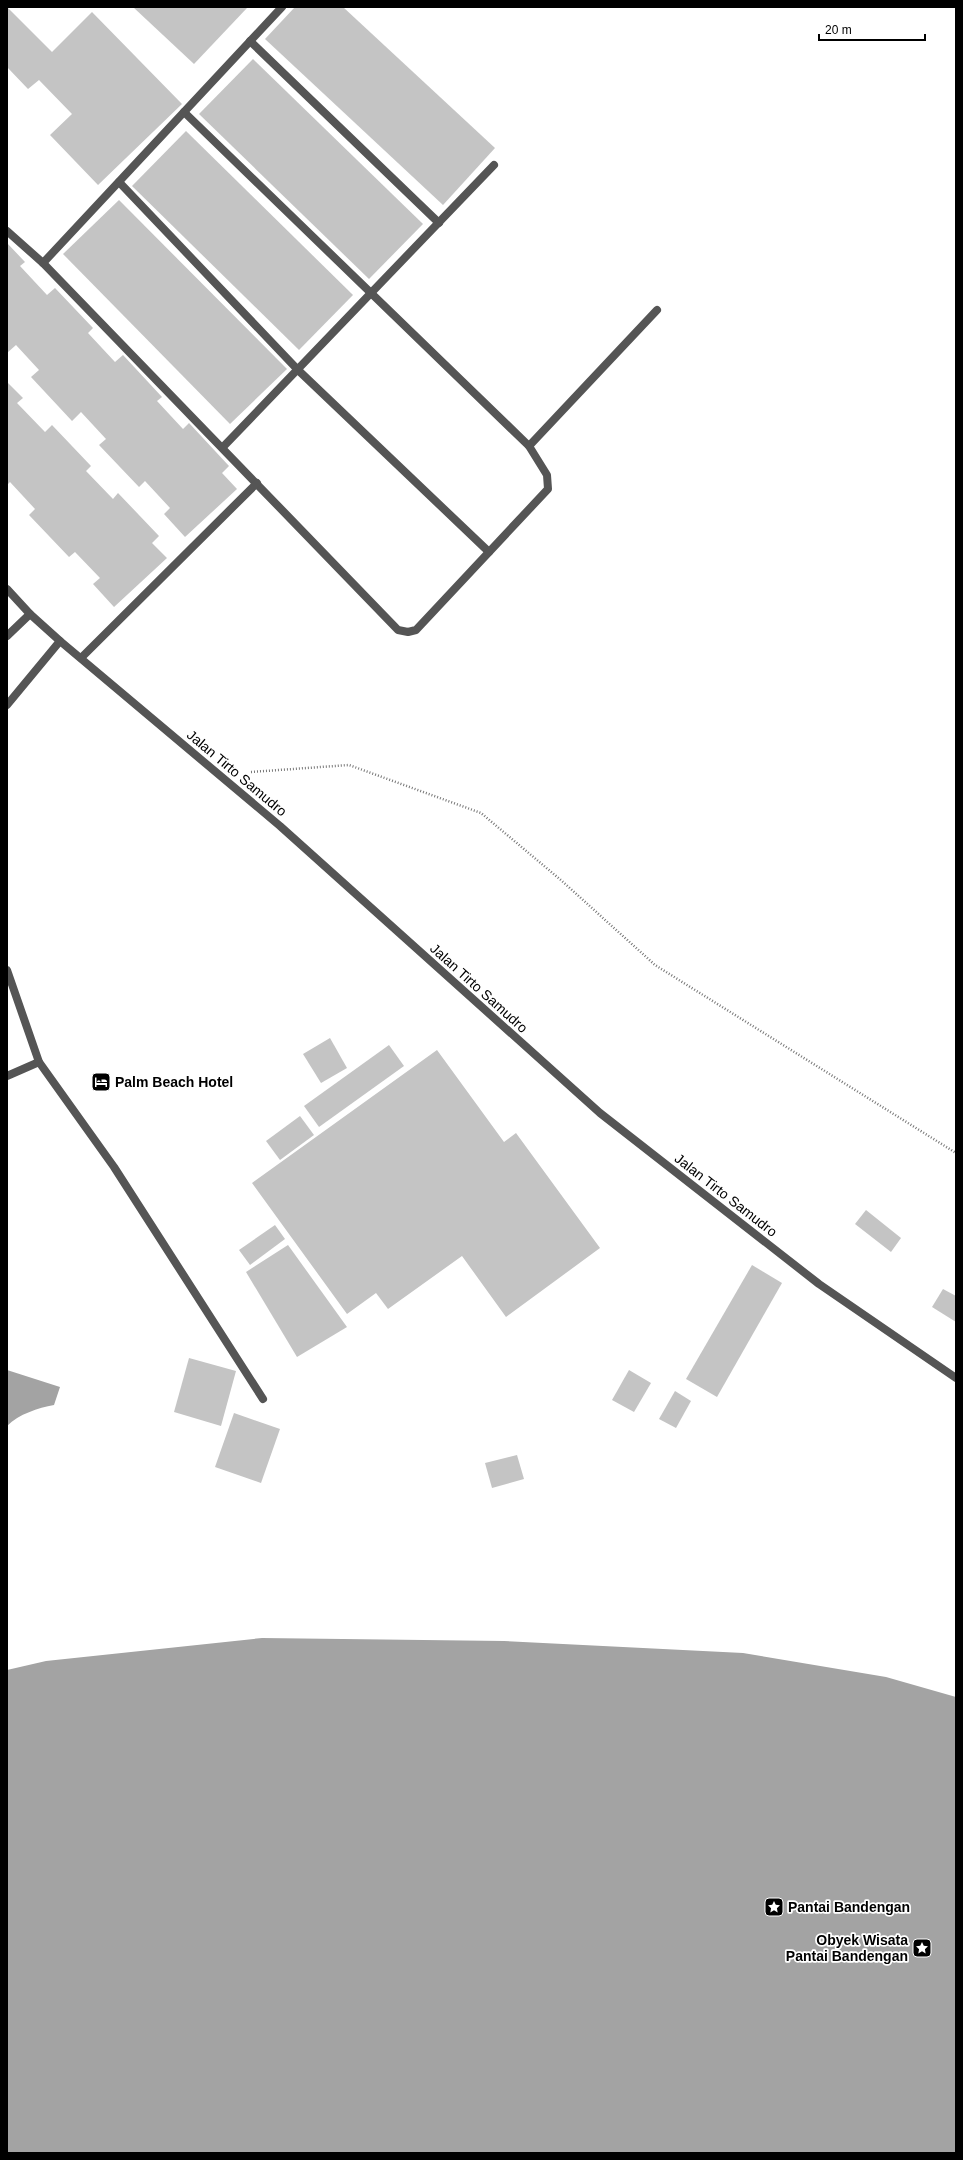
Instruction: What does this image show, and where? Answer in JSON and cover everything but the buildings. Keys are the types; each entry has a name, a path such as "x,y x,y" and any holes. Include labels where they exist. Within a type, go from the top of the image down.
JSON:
{"street":[{"path":"43,263 282,7"},
{"path":"250,41 439,223"},
{"path":"7,231 43,263 258,483 398,630 408,632 416,630 548,489 548,475 529,446 184,112"},
{"path":"223,447 494,165"},
{"path":"119,182 298,370 489,552"},
{"path":"529,446 657,310"},
{"path":"81,658 258,483"},
{"name":"Jalan Tirto Samudro","path":"7,589 30,614 60,641 221,776 600,1113 819,1284 956,1378"},
{"path":"7,636 30,614"},
{"path":"7,705 60,641"},
{"path":"7,970 39,1062 114,1167 263,1399"},
{"path":"9,1073 39,1062"}],"path":[{"path":"221,776 268,769 349,766 481,813 562,882 655,965 956,1153"}],"shaded area":[{"path":"7,1370 60,1387 54,1405 29,1412 17,1418 7,1426"},
{"path":"262,1638 504,1641 743,1653 886,1677 956,1697 956,2153 7,2153 7,1670 46,1661"}],"place":[{"name":"Palm Beach Hotel","path":"101,1082"},
{"name":"Pantai Bandengan","path":"774,1907"},
{"name":"Obyek Wisata Pantai Bandengan","path":"922,1948"}]}
